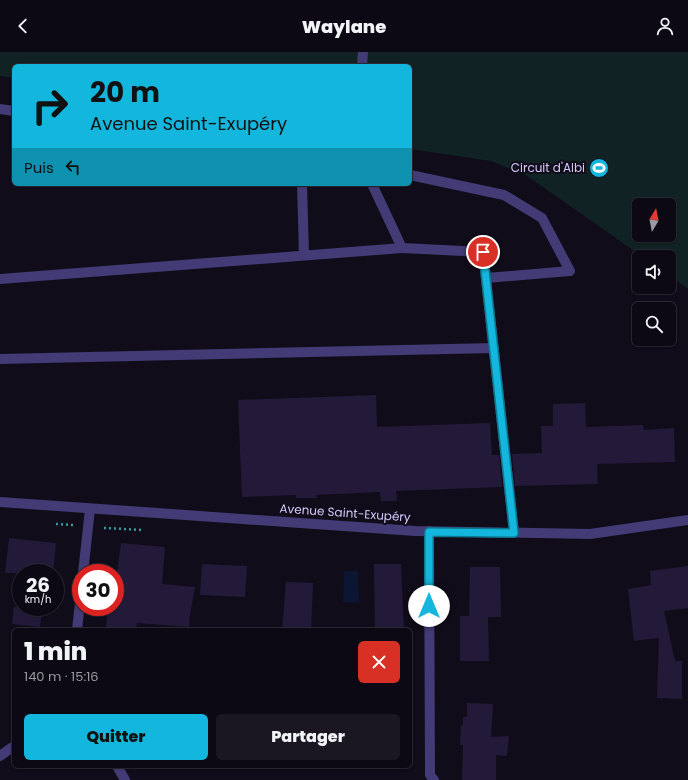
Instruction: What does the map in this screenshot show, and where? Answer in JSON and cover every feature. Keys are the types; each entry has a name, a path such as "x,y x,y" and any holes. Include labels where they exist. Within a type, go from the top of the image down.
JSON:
{"street":[{"path":"362,64 364,52"},
{"path":"0,109 12,111"},
{"path":"412,175 504,195 542,218 570,271 486,278"},
{"path":"302,186 304,255"},
{"path":"373,186 402,248"},
{"path":"0,279 402,248 483,252 514,533"},
{"path":"0,359 494,348"},
{"name":"Avenue Saint-Exupéry","path":"0,502 429,532 590,534 688,520"},
{"path":"84,564 90,509"},
{"path":"429,532 430,775 434,780"},
{"path":"77,628 79,616"},
{"path":"0,756 12,747"},
{"path":"118,768 125,780"}],"shaded area":[{"name":"Circuit d'Albi","path":"0,52 688,52 688,289 676,280 676,250 633,250 527,176 491,161 412,149 412,64 12,64 12,78 0,76"}],"water":[{"path":"344,571 358,571 359,603 343,602"}],"building":[{"path":"376,395 377,427 490,423 492,455 499,455 502,487 396,491 397,501 381,501 380,492 316,495 317,498 296,498 296,495 242,497 238,400"},
{"path":"585,403 586,427 643,425 644,430 674,428 675,462 597,464 598,484 515,486 512,454 542,453 541,426 553,426 553,404"},
{"path":"9,538 56,543 54,564 12,564 12,573 5,573"},
{"path":"121,543 165,547 162,584 195,587 189,627 137,623 136,628 106,628 107,616 124,616 124,564 118,564"},
{"path":"202,564 247,566 245,597 200,595"},
{"path":"374,564 401,564 404,628 375,628"},
{"path":"688,566 688,608 664,611 675,661 682,661 682,699 657,698 659,638 634,641 628,589 651,585 650,571"},
{"path":"470,567 500,567 501,617 488,617 489,661 460,661 460,616 469,616"},
{"path":"286,582 313,583 311,628 282,628"},
{"path":"13,616 42,616 40,627 12,624"},
{"path":"467,703 493,704 491,737 509,736 507,756 496,755 496,780 462,780 463,745 460,745 461,725 463,725 463,717 467,717"}],"place":[{"name":"Circuit d'Albi","path":"599,168"}],"route":[{"path":"429,606 429,532 514,533 483,252"}]}
